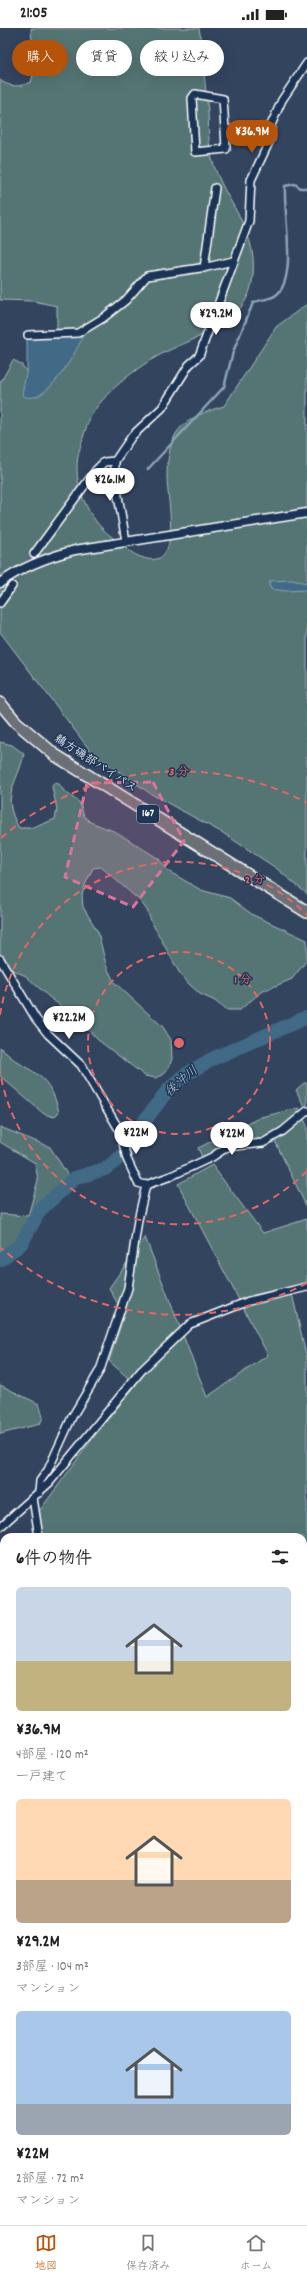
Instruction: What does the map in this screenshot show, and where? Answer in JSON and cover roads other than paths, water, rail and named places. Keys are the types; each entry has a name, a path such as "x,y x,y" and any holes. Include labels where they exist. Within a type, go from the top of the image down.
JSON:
{"highway":[{"name":"鵜方磯部バイパス","path":"0,703 16,722 55,755 307,912"}],"street":[{"path":"126,541 115,479 115,461 132,436 162,408 189,365 199,356 251,214 251,180 271,138 271,127 282,100 307,63"},
{"path":"195,94 223,99 225,130 226,149 195,152 192,98 195,94"},
{"path":"225,130 271,127"},
{"path":"204,268 216,188"},
{"path":"28,335 78,333 103,318 126,300 147,276 204,268 233,261"},
{"path":"34,554 96,470 104,462 115,461"},
{"path":"0,583 19,571 50,556 126,541 307,512"},
{"path":"0,603 12,586"},
{"path":"0,959 36,1019 48,1034 81,1065 120,1131 134,1176 138,1183 146,1185 212,1157 227,1147 263,1143 283,1131 307,1111"},
{"path":"39,1533 36,1495 40,1480 48,1470 72,1417 100,1370 128,1288 138,1220 146,1185"},
{"path":"0,1527 49,1483 95,1430 141,1371 190,1324 249,1301 307,1287"}],"water":[{"path":"83,337 58,378 49,387 40,395 31,397 22,395 27,368 27,339"},
{"path":"291,580 307,583 307,590 285,591 271,589 269,585 270,581"}],"waterway":[{"path":"148,469 224,387 233,352 253,303 274,297 283,287 288,260 285,186 295,184 300,188 307,188"},
{"name":"後沖川","path":"0,1260 21,1244 40,1210 75,1178 105,1169 126,1153 136,1140 143,1123 167,1091 185,1075 210,1060 307,1017"}],"tunnel":[{"path":"12,586 34,554"}]}
